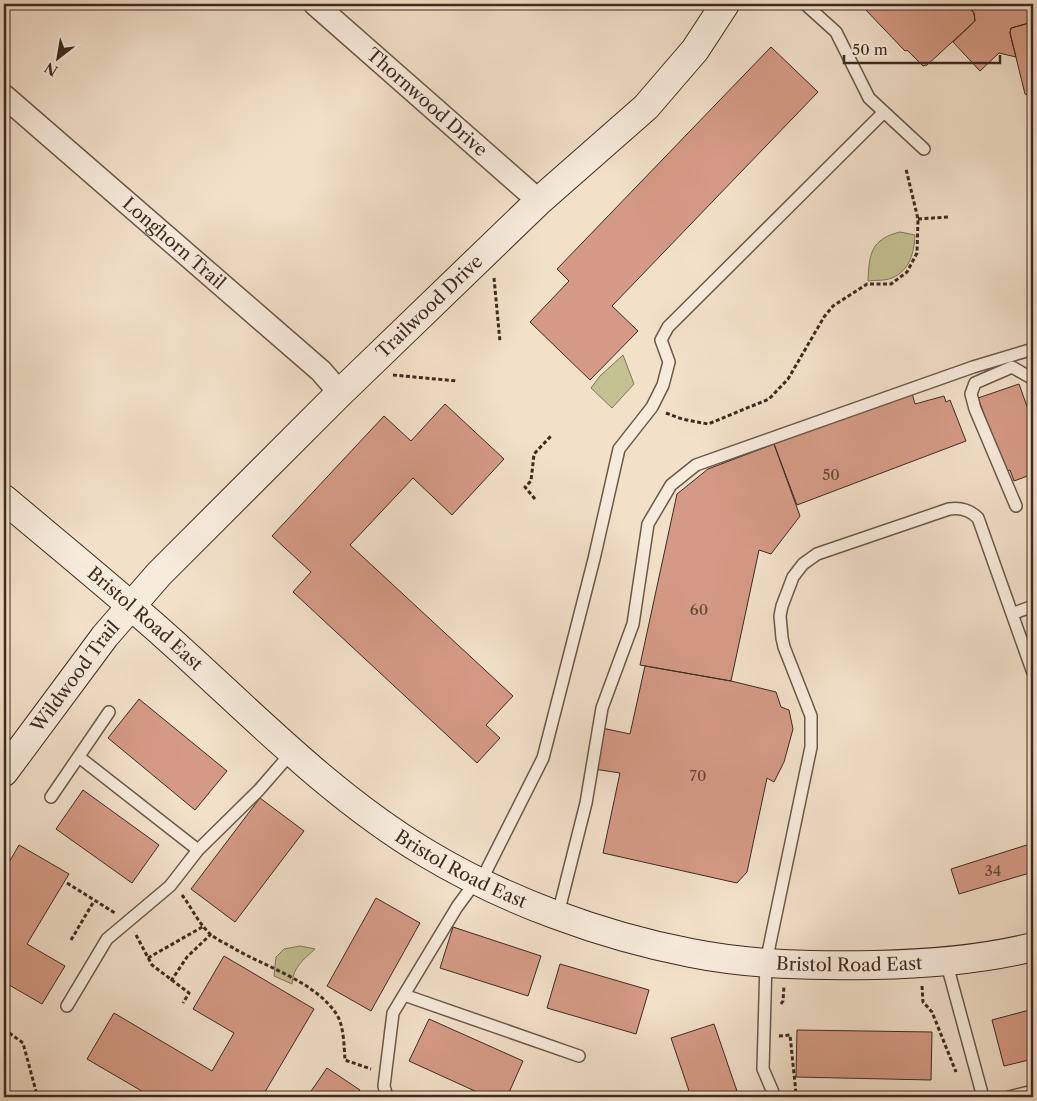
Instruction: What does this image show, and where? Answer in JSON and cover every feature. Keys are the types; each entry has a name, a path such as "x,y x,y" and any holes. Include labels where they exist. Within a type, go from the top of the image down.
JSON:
{"street":[{"name":"Thornwood Drive","path":"315,4 539,201"},
{"name":"Trailwood Drive","path":"131,606 158,574 490,247 539,201 646,107 695,50 725,4"},
{"name":"Longhorn Trail","path":"4,96 321,371 340,394"},
{"name":"Bristol Road East","path":"4,499 131,606 326,781 378,821 425,853 478,882 625,938 693,954 775,963 834,966 946,962 1009,953 1033,947"},
{"name":"Wildwood Trail","path":"4,772 105,636 131,606"}],"lane":[{"path":"805,4 836,32 869,98 924,149"},
{"path":"387,1097 384,1086 393,1014 457,906 478,882 543,758 594,559 619,450 652,407 663,385 669,362 661,340 668,327 884,112"},
{"path":"558,914 586,803 602,708 633,624 648,524 671,485 696,465 945,376 1033,348"},
{"path":"1016,506 975,409 971,394 975,383 1012,367 1033,379"},
{"path":"774,1097 763,1069 775,963 811,747 811,716 784,647 781,629 782,606 793,577 803,564 817,554 950,509 966,510 978,518 1033,673"},
{"path":"1012,614 1033,606"},
{"path":"51,797 109,712"},
{"path":"67,1006 107,939 173,882 198,850 259,790 292,752"},
{"path":"78,756 198,850"},
{"path":"946,962 983,1097"},
{"path":"404,995 579,1056"},
{"path":"1009,1097 1033,1091"}],"path":[{"path":"652,407 682,419 708,424 769,399 788,379 824,317 833,306 867,284 891,284 907,272 917,252 918,219 906,169"},
{"path":"918,219 948,217"},
{"path":"490,247 500,342"},
{"path":"363,372 457,381"},
{"path":"535,499 524,487 531,481 534,454 551,436"},
{"path":"173,882 211,934 246,955 302,983 336,1012 343,1037 345,1060 385,1074"},
{"path":"67,883 128,921 152,965 188,992 183,1003"},
{"path":"71,940 94,901"},
{"path":"148,958 204,926"},
{"path":"171,981 187,956 211,934"},
{"path":"775,963 783,1001 778,1007"},
{"path":"919,963 923,1002 932,1012 956,1072"},
{"path":"4,1029 23,1043 37,1095"},
{"path":"773,1036 790,1036 796,1093"}],"shaded area":[{"path":"900,232 915,235 914,248 907,266 892,278 868,281 869,263 877,243 890,235"},
{"path":"623,355 634,384 612,408 591,388 600,376"},
{"path":"300,946 315,949 297,968 292,984 274,976 276,957 284,949"}],"building":[{"path":"863,4 966,4 974,13 975,21 927,65 923,66 907,50 905,51 863,7"},
{"path":"977,4 1033,4 1033,22 1011,28 1010,33 1016,57 999,53 980,71 953,42 975,21 974,13 971,9"},
{"path":"1033,22 1033,97 1031,97 1025,94 1010,33 1011,28"},
{"path":"771,47 818,92 612,306 638,331 590,380 530,322 569,281 557,269"},
{"path":"1019,384 1033,423 1033,474 1014,481 1010,470 1006,472 978,398"},
{"path":"912,393 915,404 944,396 946,402 950,400 966,441 797,505 774,444"},
{"path":"445,404 504,459 452,515 413,478 350,545 513,696 486,725 500,738 477,763 293,592 311,572 272,536 384,416 411,441"},
{"path":"774,444 800,516 771,554 759,550 731,681 640,665 677,494 708,469"},
{"path":"645,666 731,681 776,692 781,707 789,710 793,729 784,762 774,782 767,778 747,872 737,883 603,853 620,773 594,769 602,728 630,734"},
{"path":"139,699 227,771 195,810 108,738"},
{"path":"83,790 159,845 132,883 56,829"},
{"path":"260,798 304,831 235,922 191,889"},
{"path":"1033,843 1033,872 959,894 951,869"},
{"path":"19,845 69,874 27,944 65,966 42,1004 4,982 4,871"},
{"path":"376,898 420,923 371,1011 327,986"},
{"path":"453,927 541,956 528,996 440,968"},
{"path":"224,956 314,1009 262,1097 152,1097 87,1059 114,1013 212,1071 234,1033 193,1009"},
{"path":"560,964 649,990 636,1034 547,1008"},
{"path":"1033,1009 1033,1059 1004,1066 992,1020"},
{"path":"429,1019 523,1061 507,1097 488,1097 409,1061"},
{"path":"714,1024 739,1097 691,1097 671,1038"},
{"path":"797,1030 932,1032 931,1080 796,1077"},
{"path":"327,1068 360,1090 355,1097 307,1097"}]}
